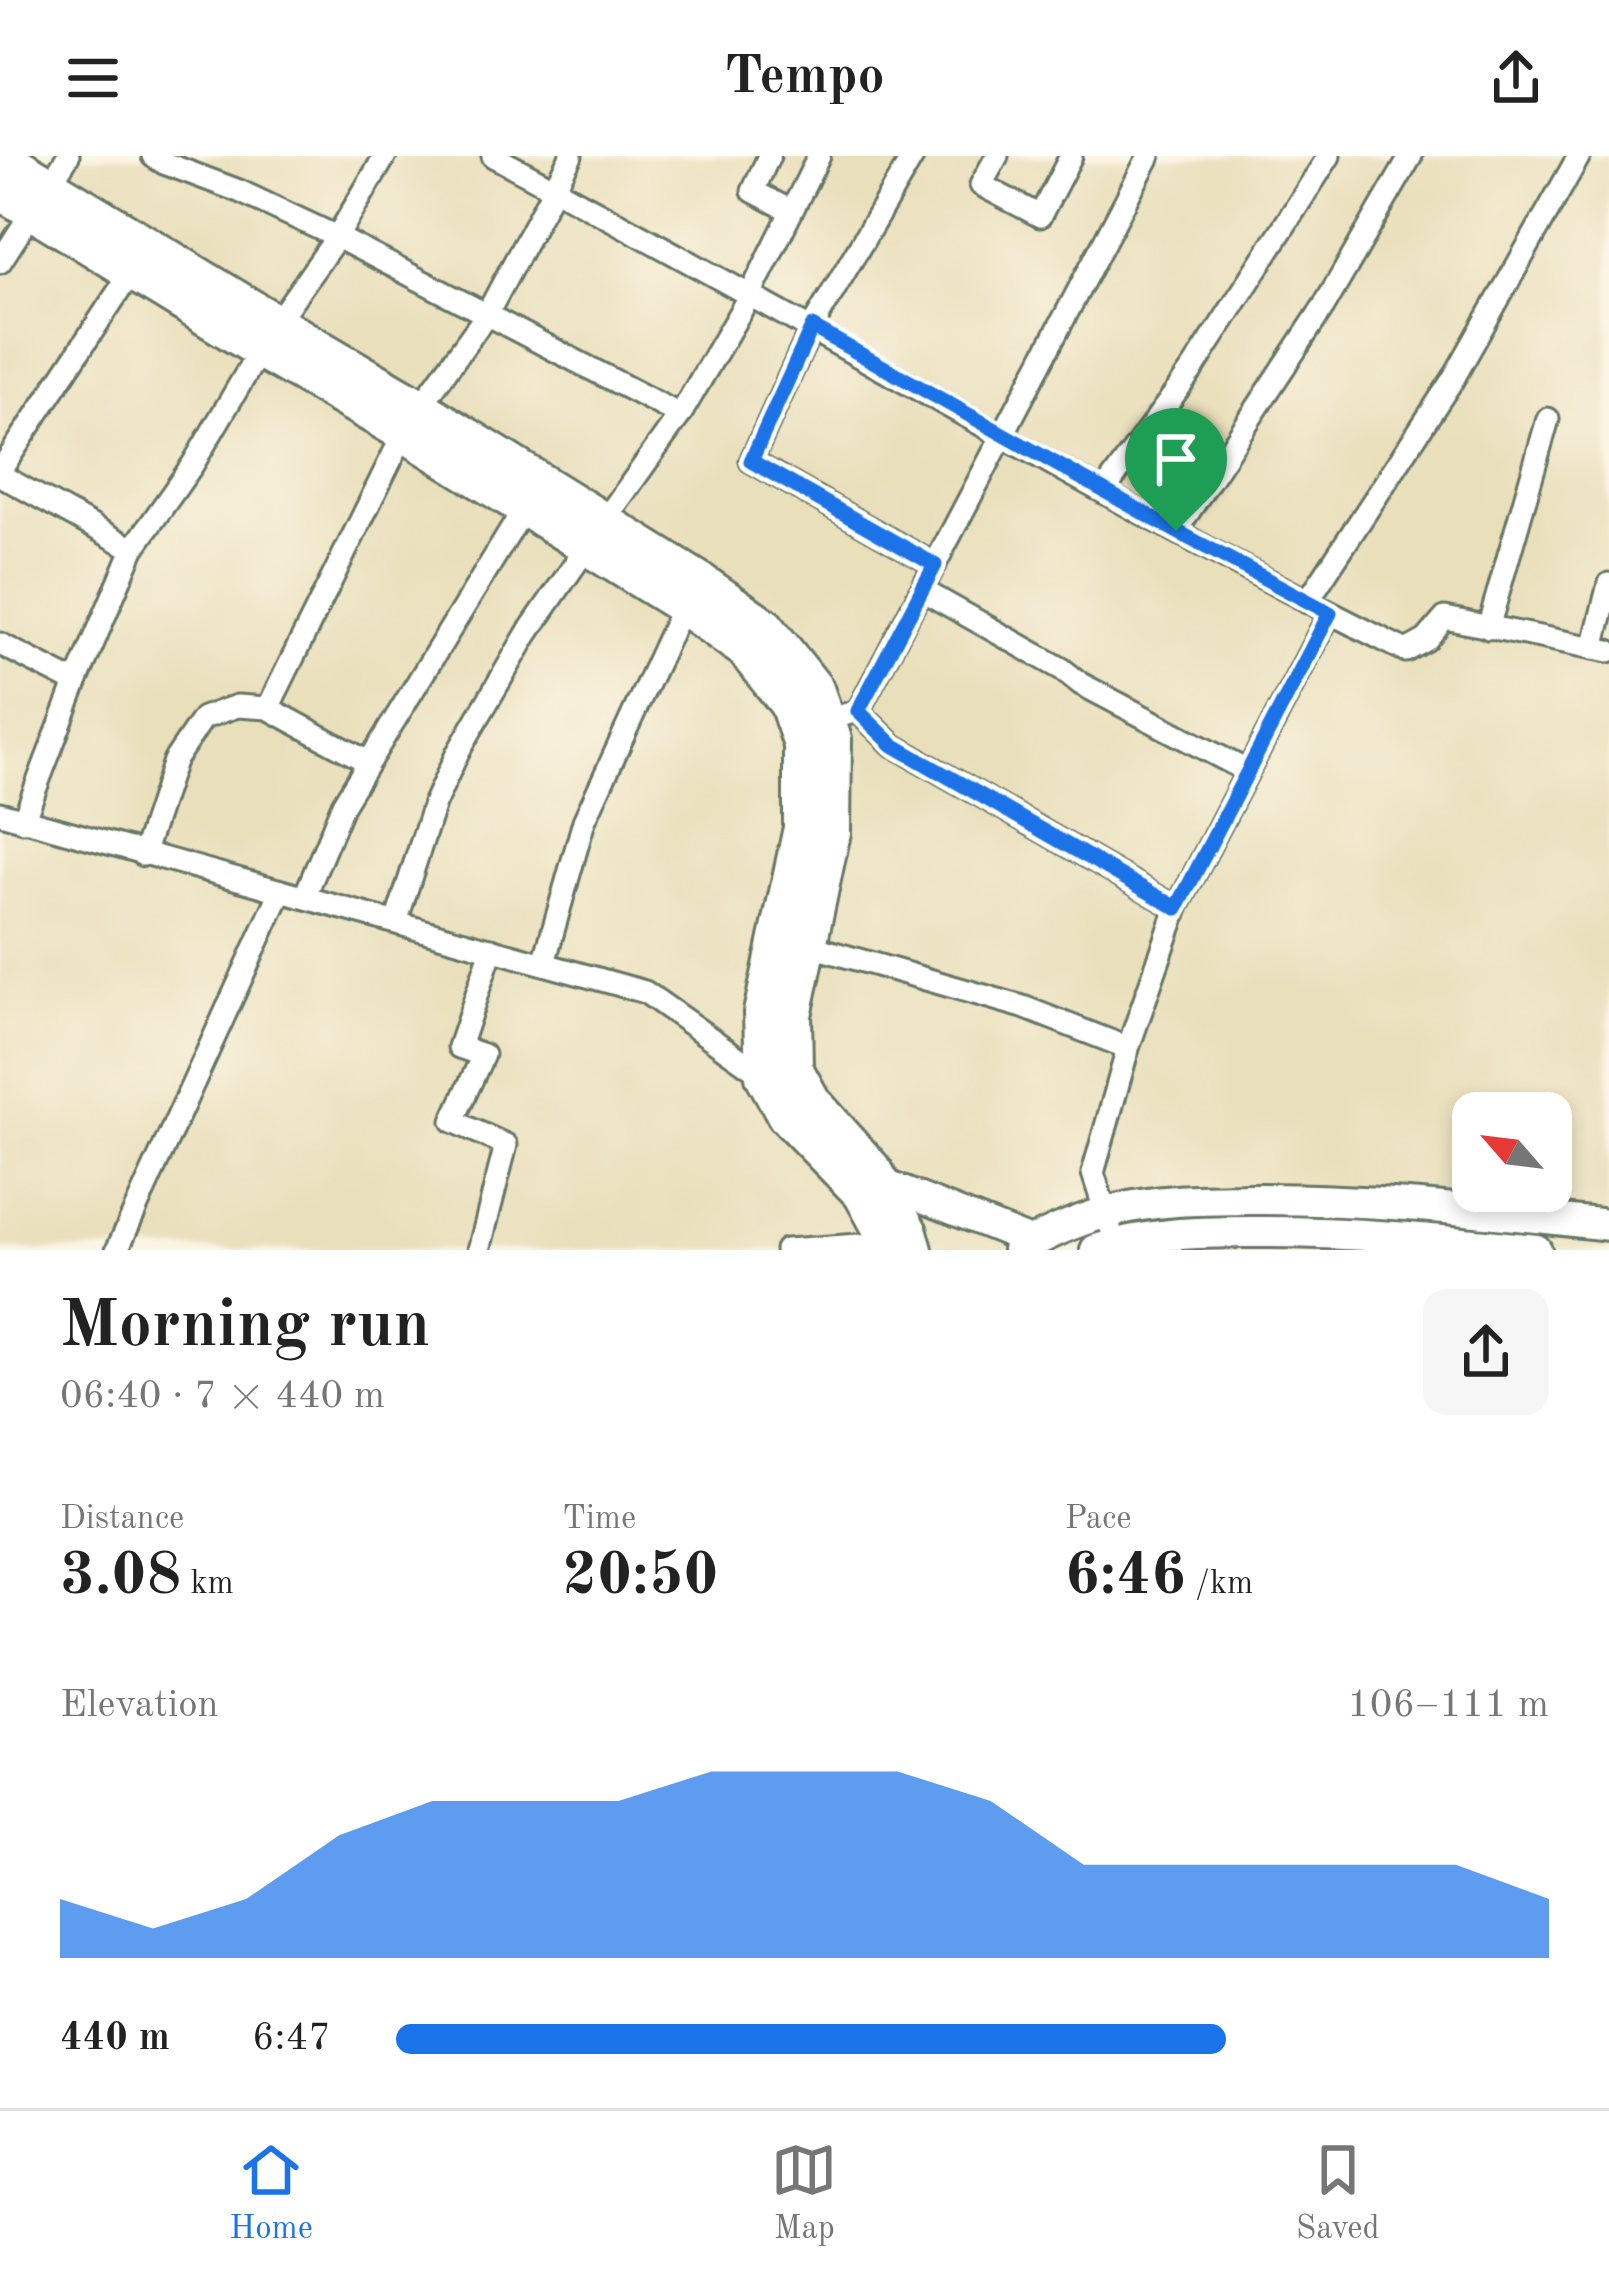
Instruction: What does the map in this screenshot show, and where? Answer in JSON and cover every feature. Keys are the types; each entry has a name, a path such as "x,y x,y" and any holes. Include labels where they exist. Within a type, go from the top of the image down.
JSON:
{"highway":[{"path":"1,156 50,183 268,336"},
{"path":"0,191 50,183"},
{"path":"50,183 132,271 268,336 412,420 595,534 683,607 744,649 788,704 802,745 802,829 762,1013 764,1076 786,1117 862,1194 898,1248 909,1232 881,1182 812,1101 794,1068 794,1016 832,832 833,740 842,716 766,626 700,581 595,534 524,508 412,420"}],"main road":[{"path":"1025,1246 1060,1228 1153,1202 1326,1200 1609,1225"},
{"path":"1106,1247 1156,1235 1287,1232 1536,1250"}],"street":[{"path":"153,156 337,237 680,415"},
{"path":"23,821 133,549 193,464 268,336 337,237 385,156"},
{"path":"494,156 1176,531 1406,651 1426,640 1445,618 1601,650 1609,584"},
{"path":"268,708 412,420 487,314 571,156"},
{"path":"769,156 753,191 791,211"},
{"path":"395,922 434,804 458,752 527,634 680,415 750,295 819,156"},
{"path":"914,156 812,327 751,461 935,565"},
{"path":"997,156 981,185 1040,217 1071,156"},
{"path":"1149,156 922,590 842,716 1177,908"},
{"path":"1104,490 1194,367 1329,156"},
{"path":"1176,531 1324,306 1411,156"},
{"path":"1307,602 1453,379 1579,156"},
{"path":"0,262 50,183"},
{"path":"132,271 0,473 133,549"},
{"path":"1488,628 1548,419"},
{"path":"305,896 343,804 524,508"},
{"path":"922,590 1081,684 1247,772"},
{"path":"544,963 584,821 683,607"},
{"path":"1106,1247 1105,1213 1094,1173 1128,1048 1177,908 1330,613"},
{"path":"0,644 76,682"},
{"path":"143,855 174,760 203,718 237,706 268,708 368,762"},
{"path":"0,814 645,992 764,1076"},
{"path":"117,1250 281,891"},
{"path":"807,945 1023,1007 1128,1048"},
{"path":"479,1250 506,1144 453,1121 483,1055 459,1047 492,949"},
{"path":"881,1182 1025,1246"},
{"path":"786,1250 898,1248"}],"route":[{"path":"812,327 1176,531 1330,613 1177,908 893,745 858,711 935,565 751,461 812,327"}]}
